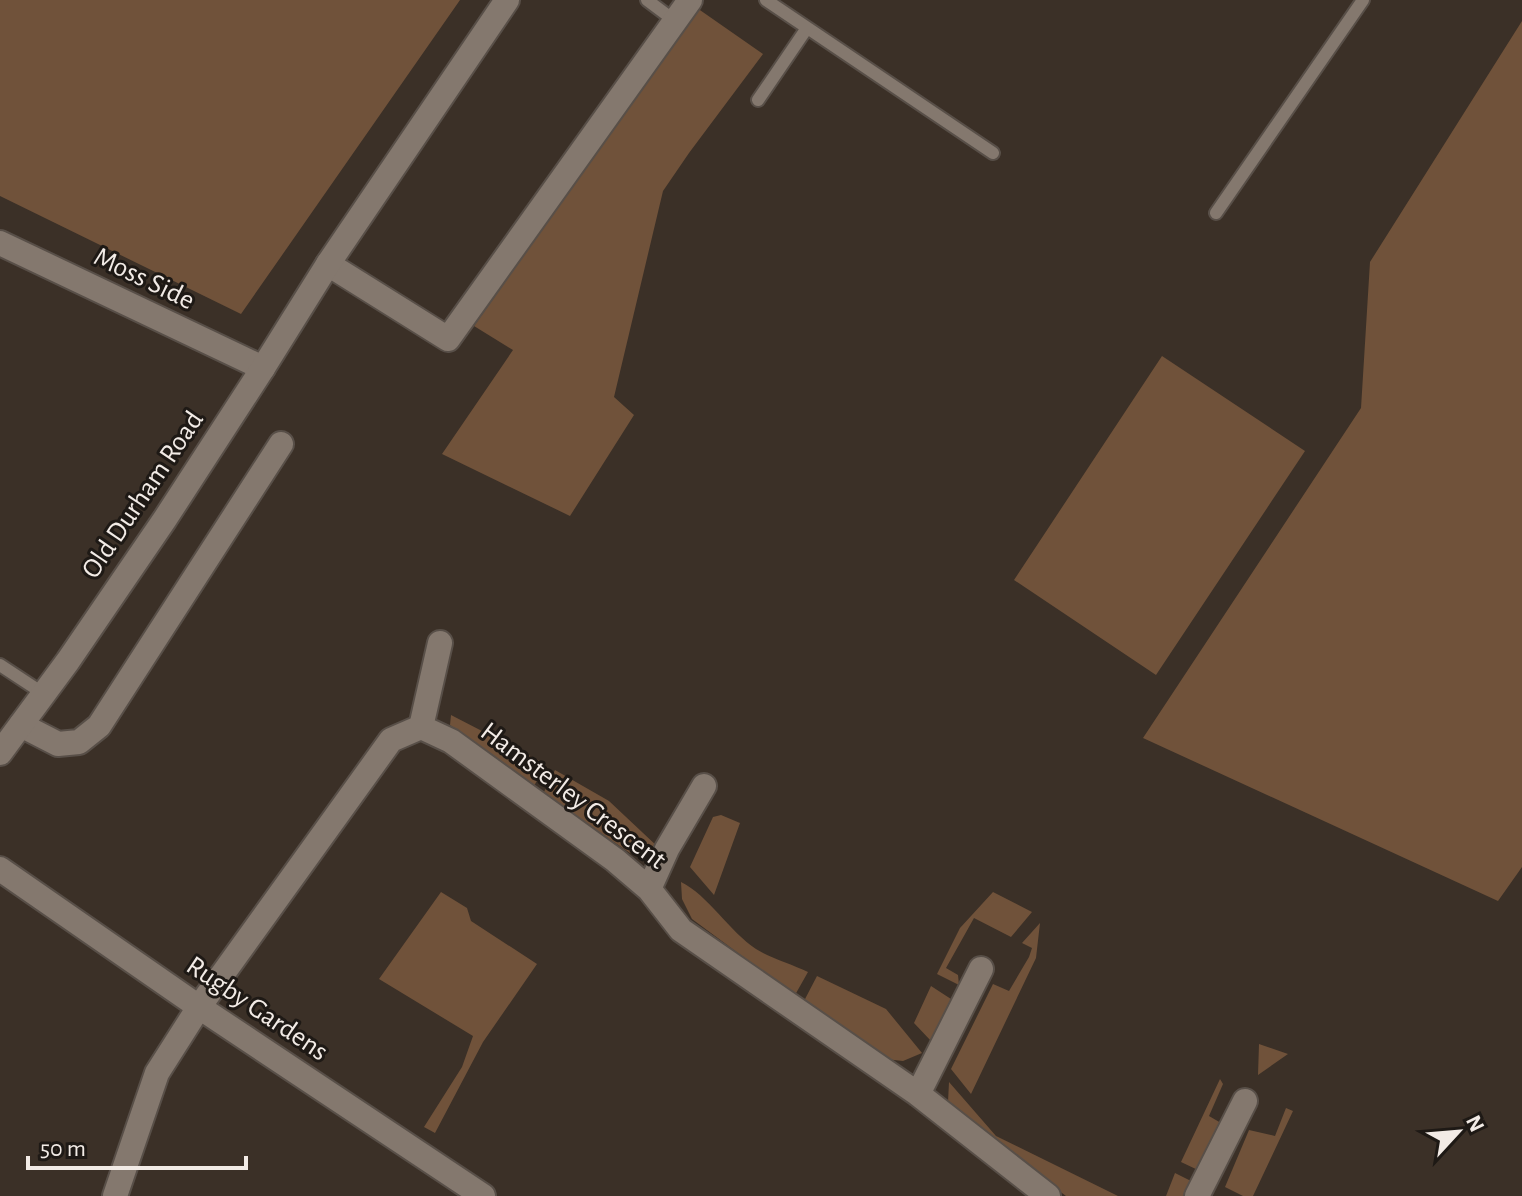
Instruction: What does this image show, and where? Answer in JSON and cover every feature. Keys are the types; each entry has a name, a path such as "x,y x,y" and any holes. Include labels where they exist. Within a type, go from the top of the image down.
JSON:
{"street":[{"name":"Old Durham Road","path":"0,753 165,519 328,264 507,0"},
{"path":"328,264 448,339 690,0"},
{"name":"Moss Side","path":"0,243 263,368"},
{"path":"21,725 58,744 79,742 99,726 281,444"},
{"path":"115,1196 157,1073 199,1007 391,740 421,727 440,643"},
{"name":"Hamsterley Crescent","path":"421,727 451,741 615,860 649,889 681,930 918,1094 1048,1196"},
{"path":"649,889 667,849 704,786"},
{"name":"Rugby Gardens","path":"0,869 199,1007 483,1196"},
{"path":"918,1094 981,969"},
{"path":"1197,1196 1245,1101"}],"lane":[{"path":"647,0 675,21"},
{"path":"766,0 993,153"},
{"path":"1216,213 1363,0"},
{"path":"758,100 807,28"},
{"path":"0,665 44,694"}],"shaded area":[{"path":"0,0 460,0 241,314 0,196"},
{"path":"697,8 763,54 663,191 614,397 634,415 570,516 442,454 513,350 474,326"},
{"path":"1522,21 1522,867 1498,901 1143,738 1361,408 1370,262"},
{"path":"1162,356 1305,451 1156,675 1014,580"},
{"path":"451,715 546,764 534,786 450,725"},
{"path":"555,770 609,801 659,848 646,855 630,853 543,794"},
{"path":"721,815 740,823 714,895 690,867 713,817"},
{"path":"681,882 700,896 746,942 769,956 808,972 795,995 692,919 682,899"},
{"path":"441,892 467,908 471,921 537,964 483,1042 435,1133 424,1127 462,1067 473,1036 379,979"},
{"path":"993,892 1032,912 1011,937 974,918 946,968 958,975 959,985 937,974 960,928"},
{"path":"1040,923 1036,958 971,1094 951,1069 993,984 1009,991 1032,948 1022,943"},
{"path":"817,976 886,1009 922,1053 903,1061 885,1059 804,1001"},
{"path":"931,986 951,999 931,1041 914,1023"},
{"path":"1259,1044 1288,1054 1258,1075"},
{"path":"1220,1079 1223,1084 1209,1116 1221,1123 1200,1171 1181,1162"},
{"path":"949,1082 996,1136 1118,1196 1066,1196 961,1118 948,1102"},
{"path":"1286,1108 1293,1111 1253,1196 1243,1196 1225,1187 1249,1130 1275,1136"},
{"path":"1175,1173 1193,1182 1187,1196 1166,1196"}]}
